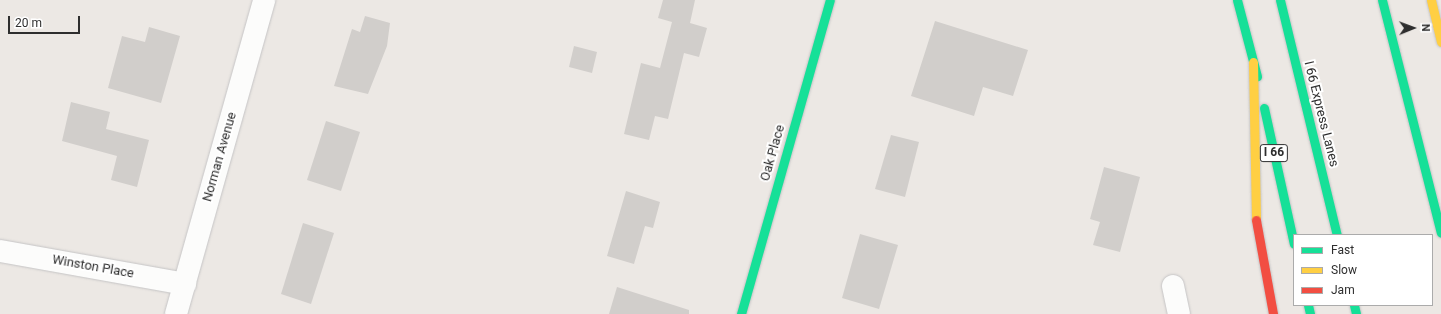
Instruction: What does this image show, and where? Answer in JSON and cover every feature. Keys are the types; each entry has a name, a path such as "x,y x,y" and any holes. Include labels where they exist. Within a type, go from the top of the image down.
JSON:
{"main road":[{"name":"Oak Place","path":"741,314 830,0"},
{"name":"I 66","path":"1237,0 1253,62 1293,240"},
{"name":"I 66 Express Lanes","path":"1280,0 1337,234"},
{"path":"1382,0 1441,233"},
{"path":"1431,0 1441,42"},
{"path":"1253,62 1256,218 1273,314"}],"street":[{"name":"Norman Avenue","path":"176,314 264,0"},
{"name":"Winston Place","path":"0,251 185,284"},
{"path":"1173,286 1179,314"}],"building":[{"path":"663,0 695,0 690,23 707,28 699,57 684,53 668,119 655,116 649,140 624,134 641,63 660,68 672,22 658,18"},
{"path":"365,16 390,23 387,46 368,94 334,86 352,29 360,32"},
{"path":"935,21 1028,50 1013,96 983,87 974,116 911,96"},
{"path":"149,27 180,36 161,103 108,88 122,36 145,42"},
{"path":"574,46 597,52 592,73 569,67"},
{"path":"71,102 110,112 106,129 149,140 137,187 111,180 117,156 62,141"},
{"path":"326,121 360,132 341,191 307,180"},
{"path":"891,135 919,142 905,197 875,189"},
{"path":"1104,167 1140,177 1120,252 1093,245 1100,222 1090,219"},
{"path":"626,191 660,202 653,228 645,226 634,264 607,256"},
{"path":"303,223 334,233 311,304 281,294"},
{"path":"860,234 898,245 879,309 842,298"},
{"path":"617,287 689,310 689,314 609,314"}],"traffic: fast":[{"path":"741,314 830,0"},
{"path":"1237,0 1257,76"},
{"path":"1280,0 1337,234"},
{"path":"1382,0 1441,233"},
{"path":"1264,108 1293,239"},
{"path":"1308,306 1310,314"},
{"path":"1354,306 1356,314"}],"traffic: slow":[{"path":"1431,0 1441,42"},
{"path":"1253,62 1256,220"}],"traffic: jam":[{"path":"1256,220 1273,314"}]}
